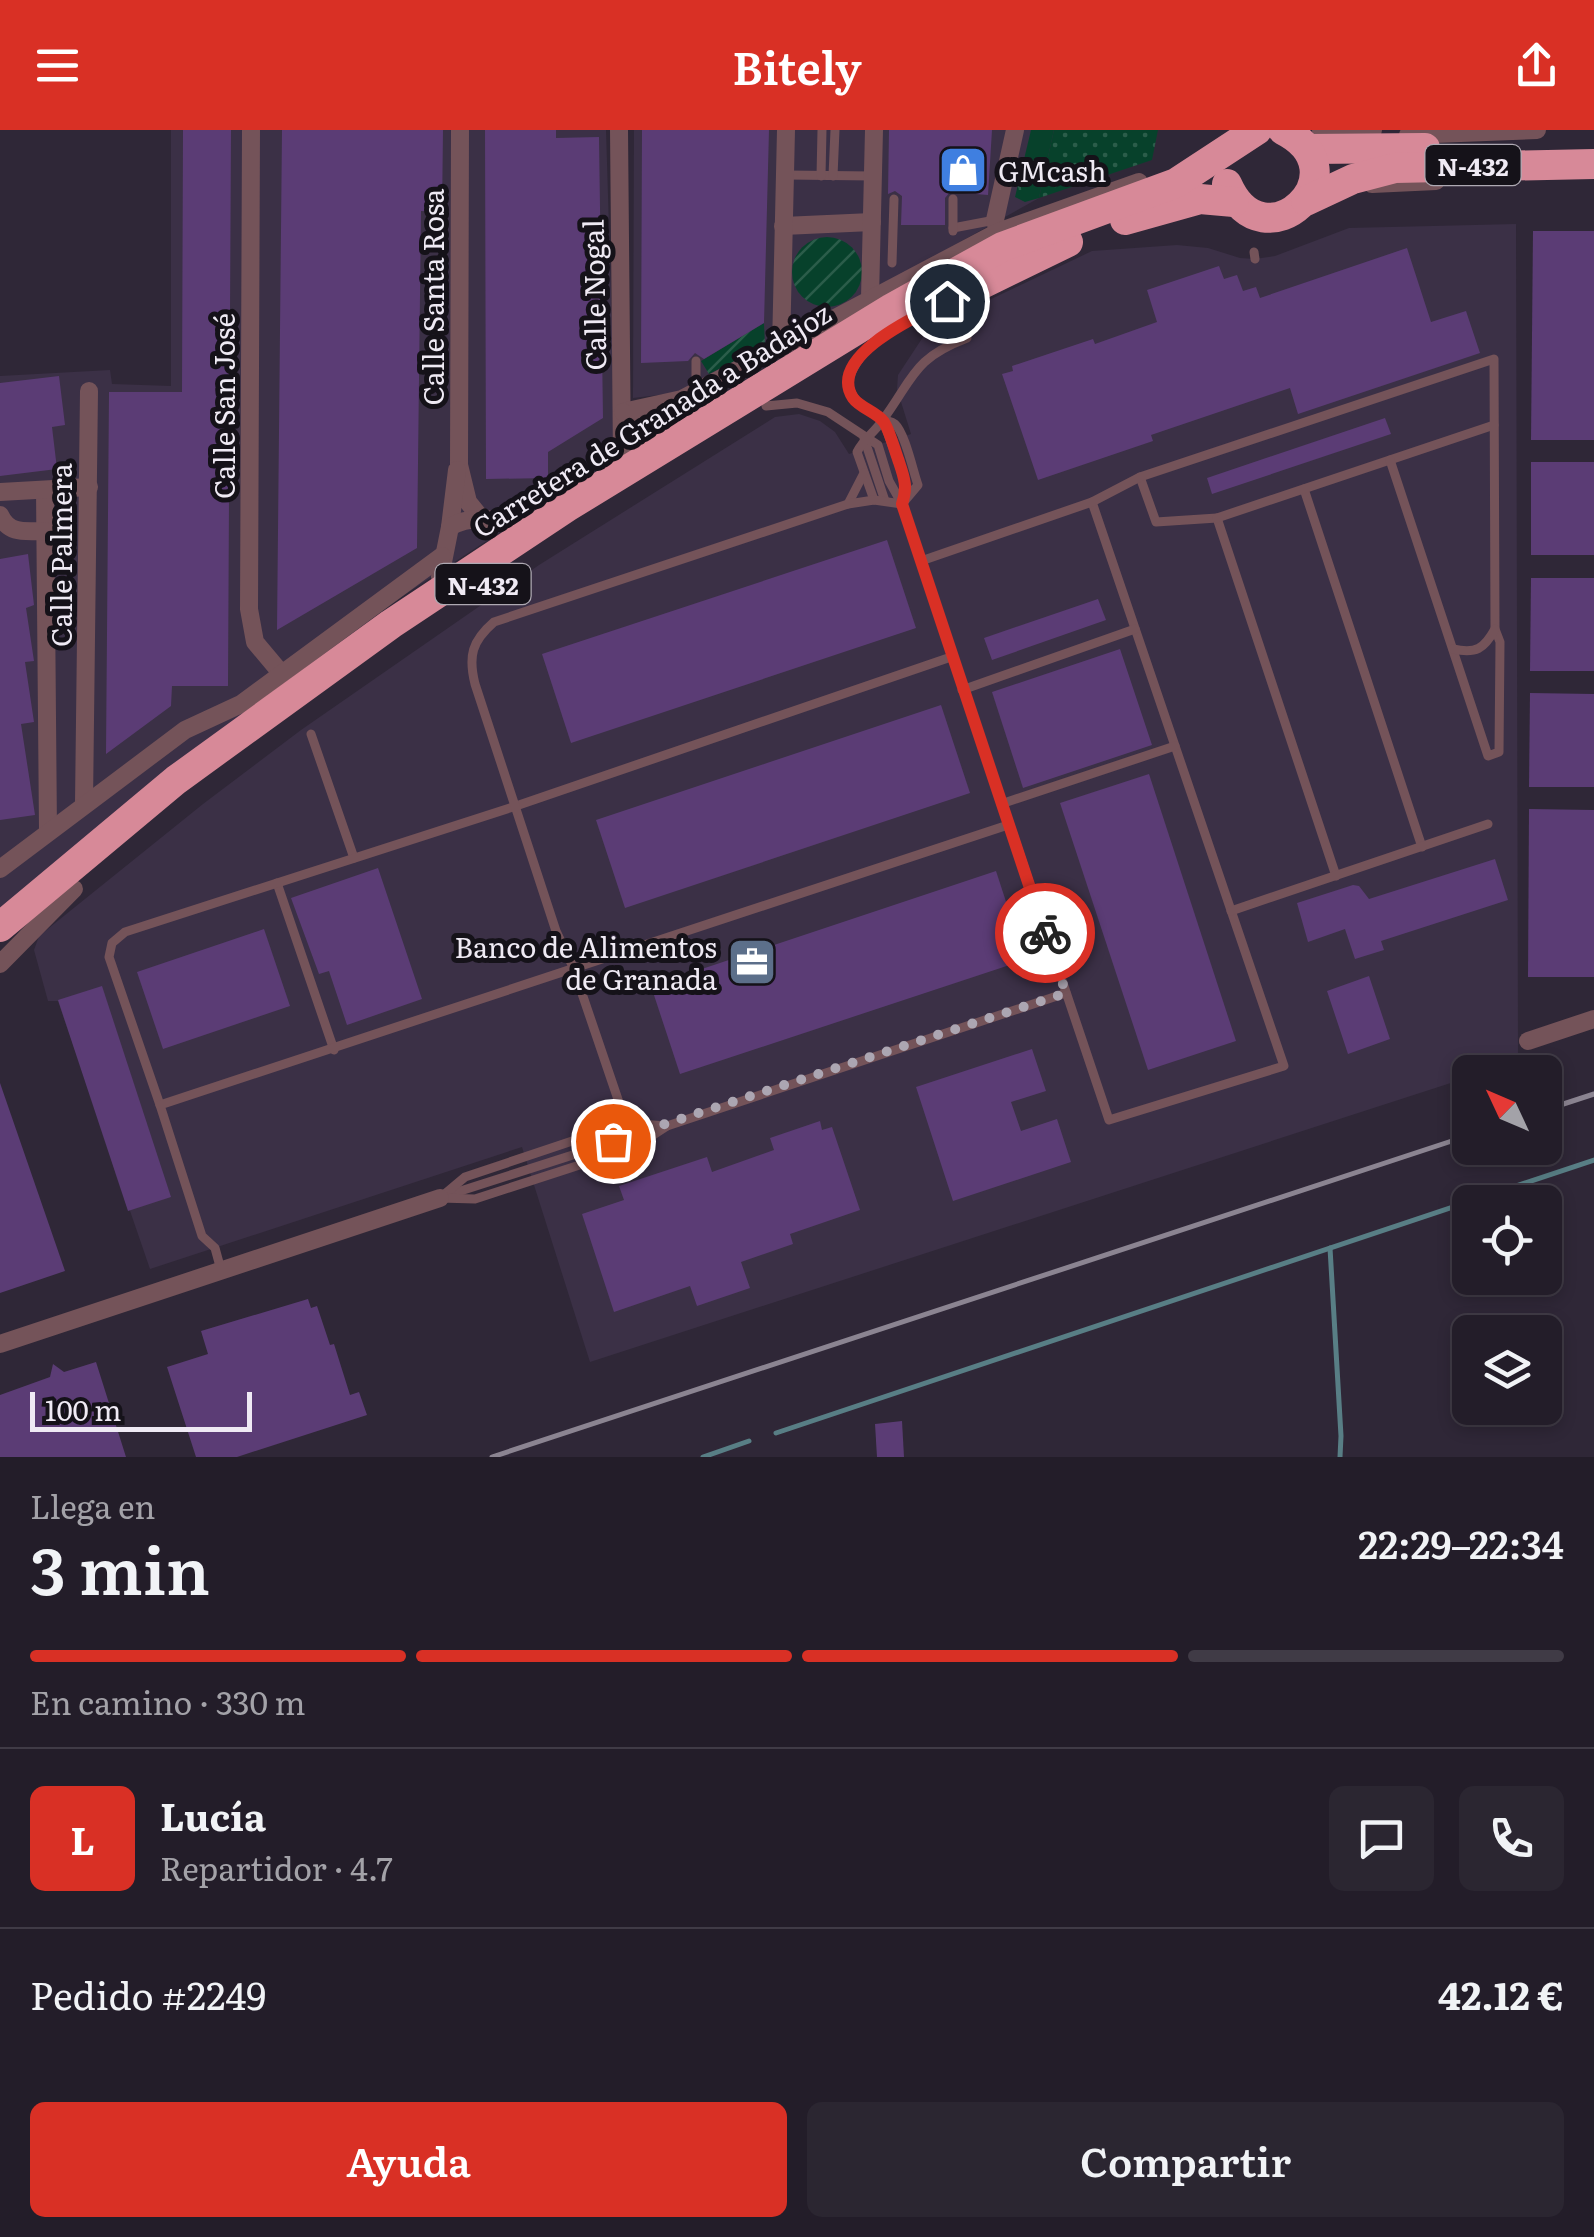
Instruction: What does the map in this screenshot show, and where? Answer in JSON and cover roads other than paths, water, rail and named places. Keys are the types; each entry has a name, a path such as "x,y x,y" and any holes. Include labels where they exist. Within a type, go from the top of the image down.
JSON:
{"highway":[{"name":"N-432","path":"1250,134 1226,162 1225,180 1234,202 1251,215 1272,218 1290,214 1306,201 1352,179 1395,168 1592,176"},
{"name":"Carretera de Granada a Badajoz","path":"0,926 176,780 390,624 567,507 892,308 1002,247 1176,183 1250,134"},
{"name":"N-432","path":"1303,138 1594,145"},
{"path":"1303,138 1315,166 1314,182 1306,201"},
{"name":"Carretera de Granada a Badajoz","path":"0,945 406,635 766,406 1007,269 1111,223 1200,200 1234,202"}],"street":[{"name":"Calle San José","path":"251,130 249,609 255,642 280,673"},
{"name":"Calle Santa Rosa","path":"460,130 459,465 468,502 482,518"},
{"name":"Calle Nogal","path":"619,130 622,459"},
{"path":"780,348 786,130"},
{"path":"870,298 874,130"},
{"path":"996,226 1015,130"},
{"path":"1303,138 1373,130"},
{"path":"1303,138 1354,140 1537,130"},
{"path":"623,412 682,398 780,348 996,226 1175,171 1193,171"},
{"path":"784,226 872,222"},
{"name":"Calle Palmera","path":"88,392 86,718 92,798"},
{"path":"390,624 413,596 520,524 700,411 727,408"},
{"path":"623,412 644,434 657,437"},
{"name":"Calle Santa Rosa","path":"440,576 459,465"},
{"path":"0,492 89,487"},
{"name":"Calle Palmera","path":"46,490 48,831"},
{"path":"0,514 16,532 46,531"},
{"path":"450,527 462,520 482,518 520,524"},
{"path":"0,870 185,730 241,704 442,556"},
{"path":"0,964 74,889"},
{"path":"1528,1041 1594,1019"},
{"path":"0,1344 440,1198"}],"lane":[{"path":"821,176 822,130"},
{"path":"834,176 835,130"},
{"path":"785,176 873,176"},
{"path":"892,263 894,199"},
{"path":"953,199 953,230 996,226"},
{"path":"880,500 857,452 864,438 883,420 919,363 940,348 966,338"},
{"path":"872,343 849,371 847,384 855,400 883,420 908,487 902,504"},
{"path":"921,561 1092,502 1140,477 1494,359 1499,752 1488,756 1390,460"},
{"path":"696,361 696,391"},
{"path":"766,406 797,403 828,412 878,445 889,481 902,504 1109,1120 1284,1066 1092,502"},
{"path":"1140,477 1156,522 1217,518 1494,426"},
{"path":"864,438 880,500"},
{"path":"848,504 864,473"},
{"path":"1304,489 1422,846"},
{"path":"626,1123 574,967 556,931 470,665 471,650 479,635 494,622 848,504 880,500 902,504"},
{"path":"1217,518 1336,876"},
{"path":"1453,649 1476,652 1486,646 1495,628"},
{"path":"962,690 1135,629"},
{"path":"222,1270 214,1248 202,1236 109,956 112,942 125,932 516,806 951,657"},
{"path":"311,734 354,858"},
{"path":"1001,804 1175,746"},
{"path":"1231,911 1488,824"},
{"path":"160,1105 1008,826"},
{"path":"277,883 334,1050"},
{"path":"440,1198 1066,993"},
{"path":"440,1198 465,1177 626,1123 667,1126"}],"waterway":[{"path":"776,1433 1594,1160"},
{"path":"1330,1248 1340,1457"},
{"path":"703,1457 749,1441"}],"railway":[{"path":"1562,1104 1594,1094"},
{"path":"492,1457 1452,1141"}],"place":[{"name":"GMcash","path":"963,170"},
{"name":"Banco de Alimentos de Granada","path":"752,962"}]}
